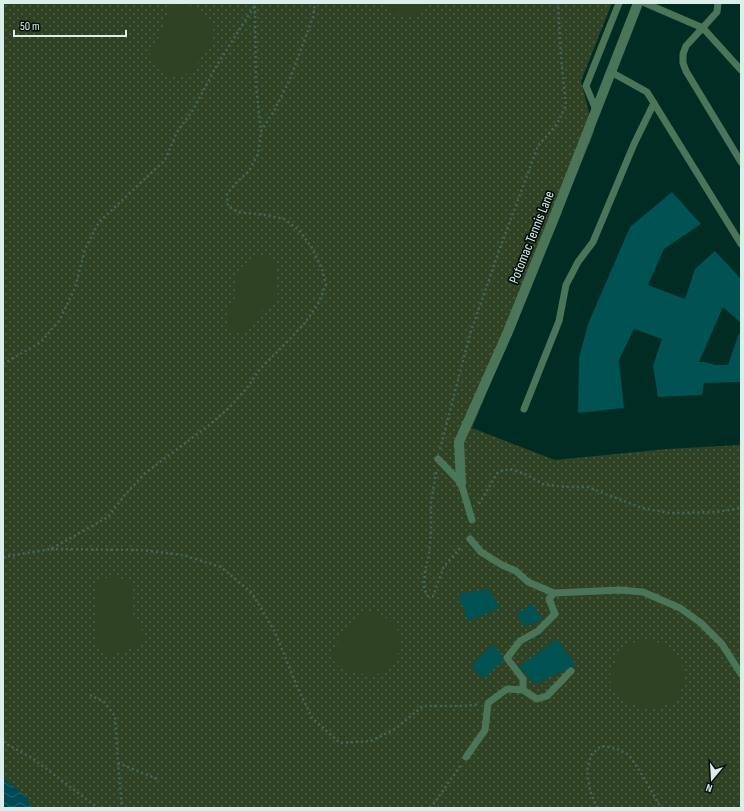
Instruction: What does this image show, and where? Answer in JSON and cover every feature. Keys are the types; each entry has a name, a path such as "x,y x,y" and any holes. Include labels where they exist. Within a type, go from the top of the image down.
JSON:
{"street":[{"name":"Potomac Tennis Lane","path":"461,483 459,442 507,334 638,3"}],"lane":[{"path":"596,110 586,86 619,3"},
{"path":"645,3 703,28 741,70"},
{"path":"718,3 717,12 686,46 683,54 683,63 741,162"},
{"path":"611,72 647,92 741,244"},
{"path":"524,409 559,321 566,285 578,262 592,242 634,144 654,103"},
{"path":"438,459 461,483 472,520"},
{"path":"470,539 481,552 502,565 516,571 528,582 554,593 620,590 643,592 680,608 701,623 722,644 741,674"},
{"path":"522,690 523,679 507,658 520,641 538,631 555,614 549,599 554,593"},
{"path":"466,757 485,730 488,703 507,689 522,690 537,699 547,696 571,671"}],"path":[{"path":"261,131 274,111 290,79 313,17 315,3"},
{"path":"470,539 444,566 433,596 428,596 424,589 425,571 429,554 431,503 438,459 470,334 538,146 557,124 566,105 561,58 558,3"},
{"path":"51,549 108,517 124,496 144,474 208,426 229,408 246,389 260,369 304,324 318,304 326,285 322,269 312,248 299,230 284,219 238,212 228,206 227,194 249,171 258,154 261,131 256,86 255,4"},
{"path":"3,364 41,342 59,321 74,288 85,249 99,222 165,160 177,132 193,110 217,65 255,4"},
{"path":"472,520 476,509 498,472 510,469 525,474 543,484 565,487 588,487 642,508 670,514 717,512 741,508"},
{"path":"3,557 51,549 141,550 183,555 221,567 252,592 275,632 296,684 312,718 340,743 371,741 396,729 423,706 464,706 488,703"},
{"path":"90,696 104,702 115,716 122,808"},
{"path":"3,742 32,758 98,808"},
{"path":"597,808 590,791 587,771 591,755 601,746 615,748 629,755 661,808"},
{"path":"430,808 466,757"},
{"path":"118,763 160,780"}],"green space":[{"path":"3,3 612,3 581,81 594,132 472,428 555,460 667,449 741,445 741,808 3,808"},
{"path":"386,3 426,3 420,14 413,17 408,17 395,13"},
{"path":"179,4 187,5 206,15 213,26 213,38 208,48 193,68 180,77 169,75 158,69 150,58 151,49 160,37 169,7"},
{"path":"261,255 273,258 275,260 277,266 275,281 277,297 273,303 260,312 248,329 242,332 233,330 228,324 227,317 236,294 237,272 254,258"},
{"path":"112,577 130,583 133,613 135,620 143,633 144,639 137,647 109,655 102,653 97,645 97,587 99,582 103,579"},
{"path":"367,613 377,614 387,619 392,623 400,635 400,648 395,660 391,666 377,674 365,674 346,670 338,666 333,658 337,643 342,636 355,622"},
{"path":"639,640 647,640 664,645 677,655 681,662 683,670 683,685 681,691 664,706 657,708 643,708 622,698 612,687 610,676 617,659 628,646"}],"water":[{"path":"3,778 27,797 31,808 3,808"}],"building":[{"path":"672,192 701,224 664,249 648,285 685,299 695,269 715,251 741,279 741,323 723,307 699,362 715,365 728,365 738,336 741,332 741,382 704,383 702,395 658,397 653,366 662,339 634,329 619,360 624,408 578,413 579,358 588,324 630,227"},
{"path":"489,589 500,608 468,621 458,594"},
{"path":"532,604 543,620 524,626 517,614"},
{"path":"557,639 576,665 535,684 519,667"},
{"path":"493,644 505,659 483,679 471,666"}]}
